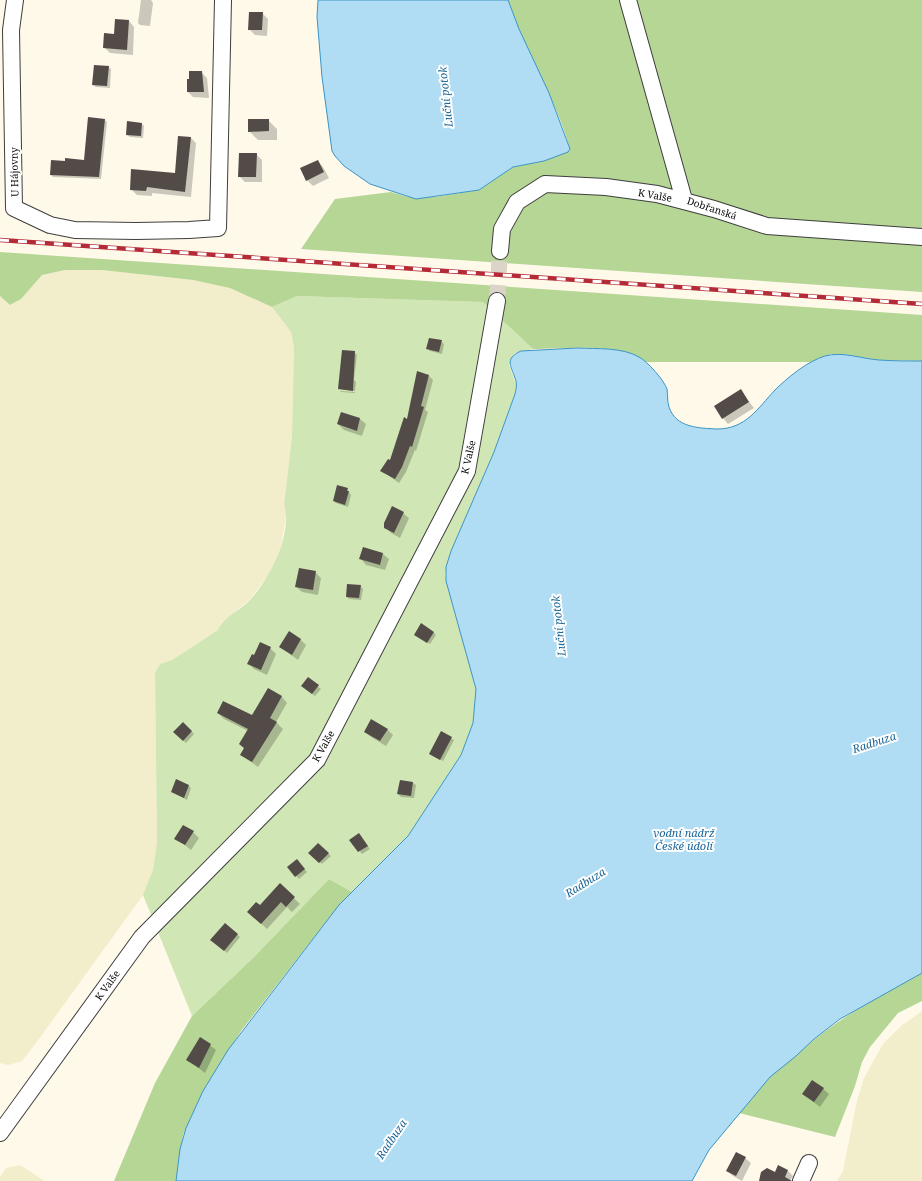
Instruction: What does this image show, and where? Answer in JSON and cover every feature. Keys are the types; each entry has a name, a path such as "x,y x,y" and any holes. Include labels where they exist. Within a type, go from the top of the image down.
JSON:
{"street":[{"name":"U Hájovny","path":"15,0 11,30 14,208 50,225 76,230 189,230 218,228 223,0"},
{"name":"Dobřanská","path":"628,0 684,200 767,226 922,237"},
{"name":"K Valše","path":"500,251 502,228 517,202 545,184 606,187 657,194 684,200"},
{"name":"K Valše","path":"0,1133 142,937 317,760 467,471 497,301"},
{"path":"801,1181 809,1163"}],"shaded area":[{"path":"65,270 102,270 193,280 231,288 272,307 291,332 294,348 292,436 284,505 286,515 281,546 270,573 249,600 221,623 218,630 172,660 160,664 155,673 157,842 153,870 149,883 143,895 22,1061 8,1065 0,1063 0,296 10,305 21,299 42,275"},
{"path":"922,1011 922,1181 837,1181 843,1171 857,1101 864,1078 883,1044 901,1026"},
{"path":"20,1165 45,1181 0,1181 0,1177 6,1168"}],"green space":[{"path":"508,0 922,0 922,292 301,249 335,199 391,192 408,197 435,197 479,190 513,167 544,161 568,152 570,149 557,111 522,38"},
{"path":"0,252 922,315 922,361 879,360 831,354 812,362 646,362 635,356 607,349 533,349 483,302 297,296 272,307 230,288 193,280 102,270 65,270 42,275 21,299 10,305 0,296"},
{"path":"297,296 483,302 533,349 515,353 509,365 516,384 515,394 494,452 451,551 445,574 476,689 473,723 461,755 408,836 352,892 329,879 254,957 192,1016 143,895 153,870 157,842 155,673 160,664 172,660 218,630 220,625 227,618 249,601 257,592 271,569 282,543 285,529 286,517 284,505 292,436 294,348 291,332 272,307"},
{"path":"329,879 352,892 339,905 241,1031 203,1091 183,1135 176,1181 114,1181 155,1083 192,1016 254,957"},
{"path":"922,973 922,1001 898,1013 870,1047 862,1062 855,1086 835,1137 739,1113 771,1076 824,1032 862,1006"}],"water":[{"name":"Luční potok","path":"318,0 508,0 519,29 549,93 570,149 568,152 544,161 513,167 479,190 416,199 370,184 344,166 332,151 322,77 317,17"},
{"name":"vodní nádrž České údolí","path":"577,348 617,350 639,357 651,367 665,385 667,389 669,407 672,414 677,419 689,426 717,429 727,428 744,421 792,375 805,366 825,356 838,354 879,360 922,361 922,973 840,1019 770,1077 709,1150 692,1181 176,1181 180,1149 186,1128 203,1091 228,1050 339,905 408,836 461,755 473,723 476,689 446,581 446,567 451,551 494,452 515,394 516,383 510,360 515,354 521,351"}],"building":[{"path":"249,12 263,12 262,30 248,30"},
{"path":"115,19 129,20 127,50 103,48 104,33 114,34"},
{"path":"94,65 109,66 107,86 92,85"},
{"path":"189,71 202,71 204,92 187,92 187,79 189,79"},
{"path":"88,117 105,119 99,177 50,175 51,160 65,161 65,158 84,160"},
{"path":"248,119 269,119 269,131 248,132"},
{"path":"127,121 142,123 141,136 126,135"},
{"path":"178,136 191,137 185,192 147,187 146,191 130,190 131,169 175,173"},
{"path":"239,153 257,153 256,177 238,177"},
{"path":"318,160 324,172 306,181 300,168"},
{"path":"429,338 442,340 439,352 426,349"},
{"path":"342,350 355,351 353,391 338,389"},
{"path":"417,371 429,375 421,406 424,407 412,447 410,446 402,467 395,479 380,471 388,459 390,460 404,417 407,419"},
{"path":"741,389 749,402 722,419 714,406"},
{"path":"341,412 360,418 357,431 337,424"},
{"path":"337,485 348,488 347,491 349,491 345,505 333,501"},
{"path":"392,506 404,512 394,533 384,528 384,523"},
{"path":"363,547 383,553 380,565 359,559"},
{"path":"299,568 316,571 313,590 295,587"},
{"path":"347,584 361,585 359,598 346,597"},
{"path":"421,623 434,632 427,643 414,635"},
{"path":"289,631 301,639 292,655 279,647"},
{"path":"260,642 271,647 261,670 247,664 252,654 254,655"},
{"path":"308,677 319,685 312,694 301,686"},
{"path":"268,688 282,696 270,718 277,722 252,762 240,755 244,748 239,744 248,729 217,713 223,701 252,715"},
{"path":"371,719 388,729 380,741 364,732"},
{"path":"183,722 192,731 183,741 173,732"},
{"path":"441,731 452,737 440,760 429,754"},
{"path":"176,779 189,785 184,798 171,792"},
{"path":"400,780 413,782 411,796 397,794"},
{"path":"183,825 194,831 185,845 174,839"},
{"path":"359,833 368,846 358,852 349,840"},
{"path":"318,843 329,853 319,863 308,853"},
{"path":"297,859 305,869 295,877 287,867"},
{"path":"280,883 295,897 286,907 281,902 261,924 247,912 256,902 260,905"},
{"path":"225,923 238,934 224,951 210,940"},
{"path":"200,1037 211,1044 199,1068 186,1060"},
{"path":"812,1080 824,1088 814,1102 802,1094"},
{"path":"736,1152 746,1157 736,1176 726,1171"},
{"path":"778,1165 788,1170 785,1177 792,1181 759,1181 761,1172 767,1168 775,1172"}],"tunnel":[{"path":"497,301 500,251"}],"railway":[{"path":"0,240 922,304"}],"water label":[{"name":"Radbuza","path":"874,742"},
{"name":"Radbuza","path":"585,882"},
{"name":"Radbuza","path":"391,1139"}]}
